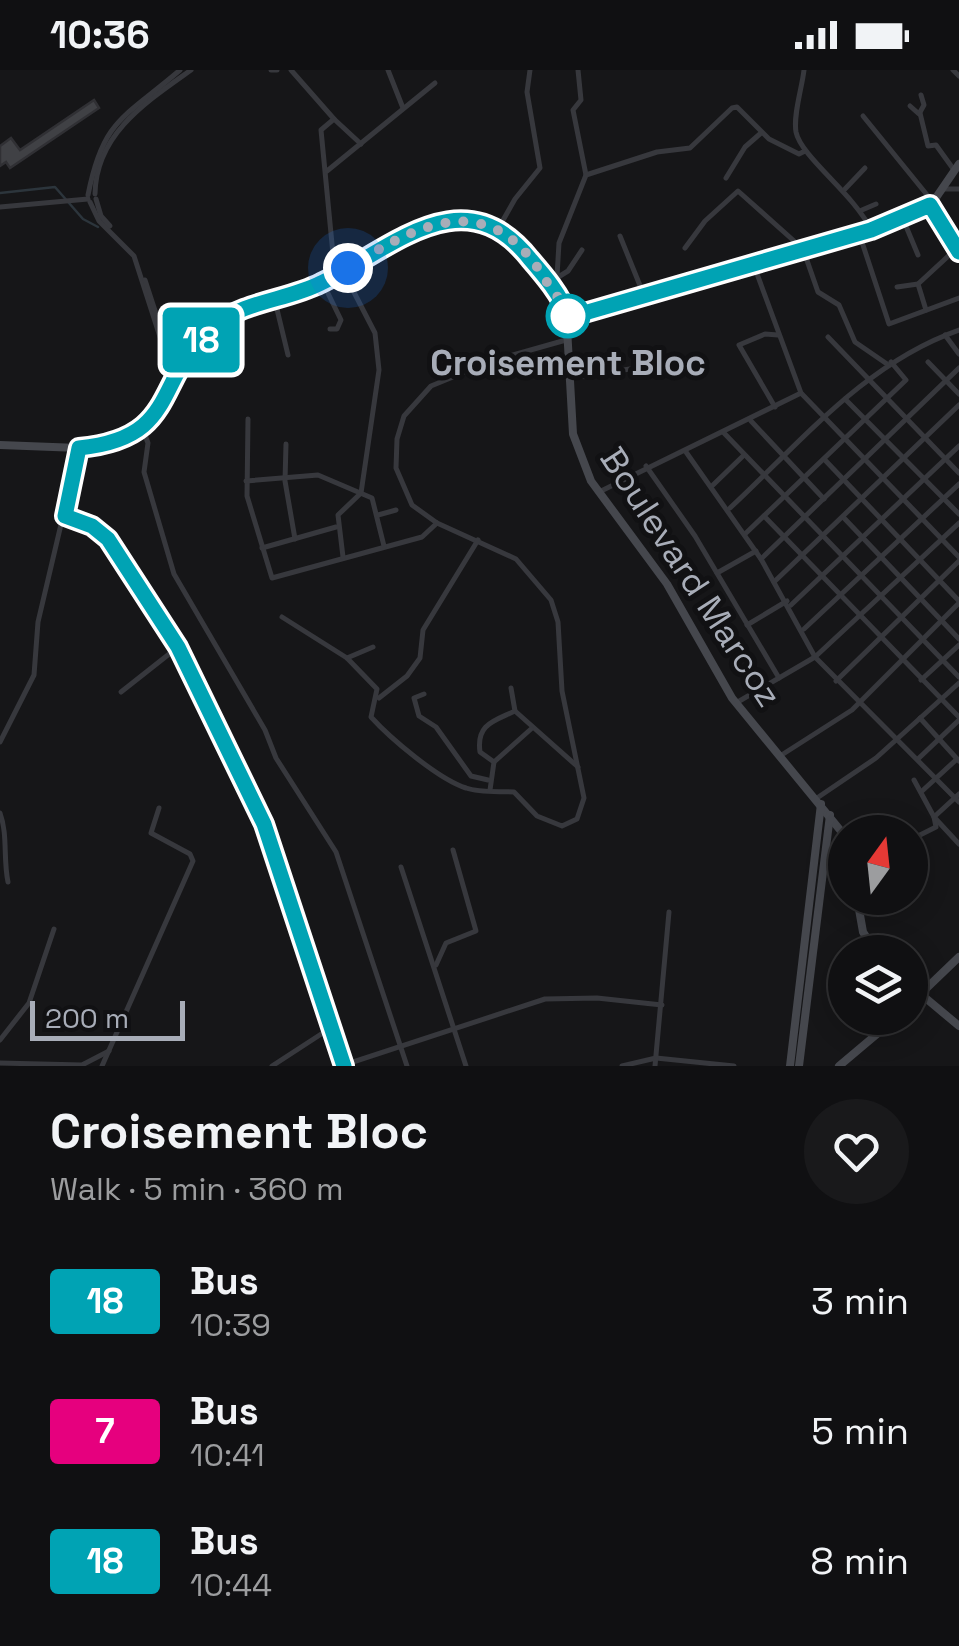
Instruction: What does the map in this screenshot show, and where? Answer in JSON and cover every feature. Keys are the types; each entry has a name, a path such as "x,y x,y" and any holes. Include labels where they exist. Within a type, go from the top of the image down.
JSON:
{"main road":[{"path":"0,445 79,448 143,430 173,372 228,315 322,283 414,229 469,222 498,230 521,247 568,316 903,219 931,203 956,167"},
{"path":"931,203 957,244"},
{"name":"Boulevard Marcoz","path":"568,316 568,378 575,445 599,492 667,584 736,703 830,814"},
{"path":"799,1066 821,862 819,801"},
{"path":"821,862 828,841"},
{"path":"790,1066 814,917"},
{"path":"928,987 959,957"},
{"path":"928,1001 959,1026"},
{"path":"839,1066 876,1035"}],"street":[{"path":"173,372 162,348 165,341 139,260 128,242 104,220 92,198 95,157 108,131 180,70"},
{"path":"92,198 97,164 110,138 191,70"},
{"path":"291,70 334,120 362,144"},
{"path":"388,70 403,108"},
{"path":"498,230 514,198 540,168 527,92 530,70"},
{"path":"557,276 559,243 586,174 573,110 581,100 578,70"},
{"path":"804,70 796,130 805,151 846,190 871,230"},
{"path":"954,70 959,76"},
{"path":"327,172 435,83"},
{"path":"920,113 924,106 921,95"},
{"path":"910,106 920,113 928,146 936,145 956,167"},
{"path":"586,174 646,155 690,148 732,108 798,154 805,151"},
{"path":"863,116 931,203"},
{"path":"334,120 321,130 339,273 376,332 378,349 378,391 361,493 342,510 336,528 343,557"},
{"path":"726,178 744,147 762,132"},
{"path":"846,190 865,168"},
{"path":"939,188 959,188"},
{"path":"685,248 705,221 738,190 803,249 818,292 839,305 855,342 889,362 906,380 745,534"},
{"path":"0,207 92,198"},
{"path":"862,210 876,204"},
{"path":"903,219 918,255"},
{"path":"859,233 889,324 959,298"},
{"path":"620,236 644,296"},
{"path":"897,287 918,284 957,244"},
{"path":"547,284 568,270 582,250"},
{"path":"752,263 801,393 959,559 836,681"},
{"path":"322,283 341,320 336,328 330,328"},
{"path":"918,284 926,311"},
{"path":"275,301 288,355"},
{"path":"730,508 866,378 889,362 959,330"},
{"path":"776,407 739,345 765,334 778,334"},
{"path":"945,335 959,354"},
{"path":"828,337 959,473"},
{"path":"282,617 347,658 377,690 371,717 387,734 466,788 514,792 537,816 562,826 576,819 584,798 562,691 561,639 554,608 540,583 516,559 438,523 412,504 402,490 396,468 397,439 410,408 431,386 492,361 566,340"},
{"path":"928,362 959,394"},
{"path":"762,559 959,368"},
{"path":"568,378 630,370"},
{"path":"599,492 801,393"},
{"path":"845,399 959,514"},
{"path":"774,582 959,405"},
{"path":"248,419 246,481 272,578 422,537 438,523"},
{"path":"751,420 824,499"},
{"path":"143,430 148,443 144,472 174,574 265,730 276,758 336,852 407,1066"},
{"path":"724,433 959,680 942,700 819,801"},
{"path":"286,444 285,481 295,539"},
{"path":"747,624 789,603 822,578 959,446"},
{"path":"0,742 34,675 38,622 79,448"},
{"path":"686,452 730,508 789,603 815,657 958,798 934,817"},
{"path":"713,485 744,455"},
{"path":"780,756 828,729 959,602 824,459"},
{"path":"646,466 717,573 778,678"},
{"path":"246,481 285,481 318,475 372,498 384,546"},
{"path":"804,630 902,542 959,484"},
{"path":"378,516 396,510"},
{"path":"65,516 92,526 108,539 178,647 264,824 299,919 344,1065 561,997 662,1005"},
{"path":"764,516 959,719 919,758"},
{"path":"844,518 959,642 922,680"},
{"path":"736,703 815,657 959,523"},
{"path":"262,548 336,528"},
{"path":"378,698 407,676 420,658 423,630 478,540"},
{"path":"717,573 756,552"},
{"path":"121,692 178,647"},
{"path":"347,658 373,648"},
{"path":"511,688 515,711 531,730 578,767"},
{"path":"424,694 414,698 419,716 436,727 472,776 488,780"},
{"path":"494,762 480,752 482,729 515,711"},
{"path":"920,718 958,759 921,792"},
{"path":"490,790 488,780 494,762 531,730"},
{"path":"914,780 934,817 936,826 928,834"},
{"path":"102,1066 193,861 190,854 150,832 159,808"},
{"path":"0,813 6,830 3,860 8,882"},
{"path":"934,817 958,839"},
{"path":"435,967 446,943 476,931 453,850"},
{"path":"401,867 466,1066"},
{"path":"655,1062 669,912"},
{"path":"0,1040 30,1003 54,929"},
{"path":"272,1066 332,1026"},
{"path":"0,1063 82,1065 110,1050"},
{"path":"622,1066 655,1062 734,1066"}],"building":[{"path":"94,100 99,108 10,168 6,162 0,166 0,146 11,138 20,150"}],"waterway":[{"path":"0,193 55,187 83,219 98,227"}],"bus line":[{"name":"18","path":"344,1066 284,872 178,647 108,539 92,526 65,516 79,448 134,435 149,424 183,361 228,315 322,283 414,229 445,222 469,222 504,233 537,267 568,316 871,230 930,205 940,215 959,252"}],"place":[{"name":"Croisement Bloc","path":"568,316"}],"route":[{"path":"348,268 414,229 445,222 488,226 521,247 568,316"}]}
